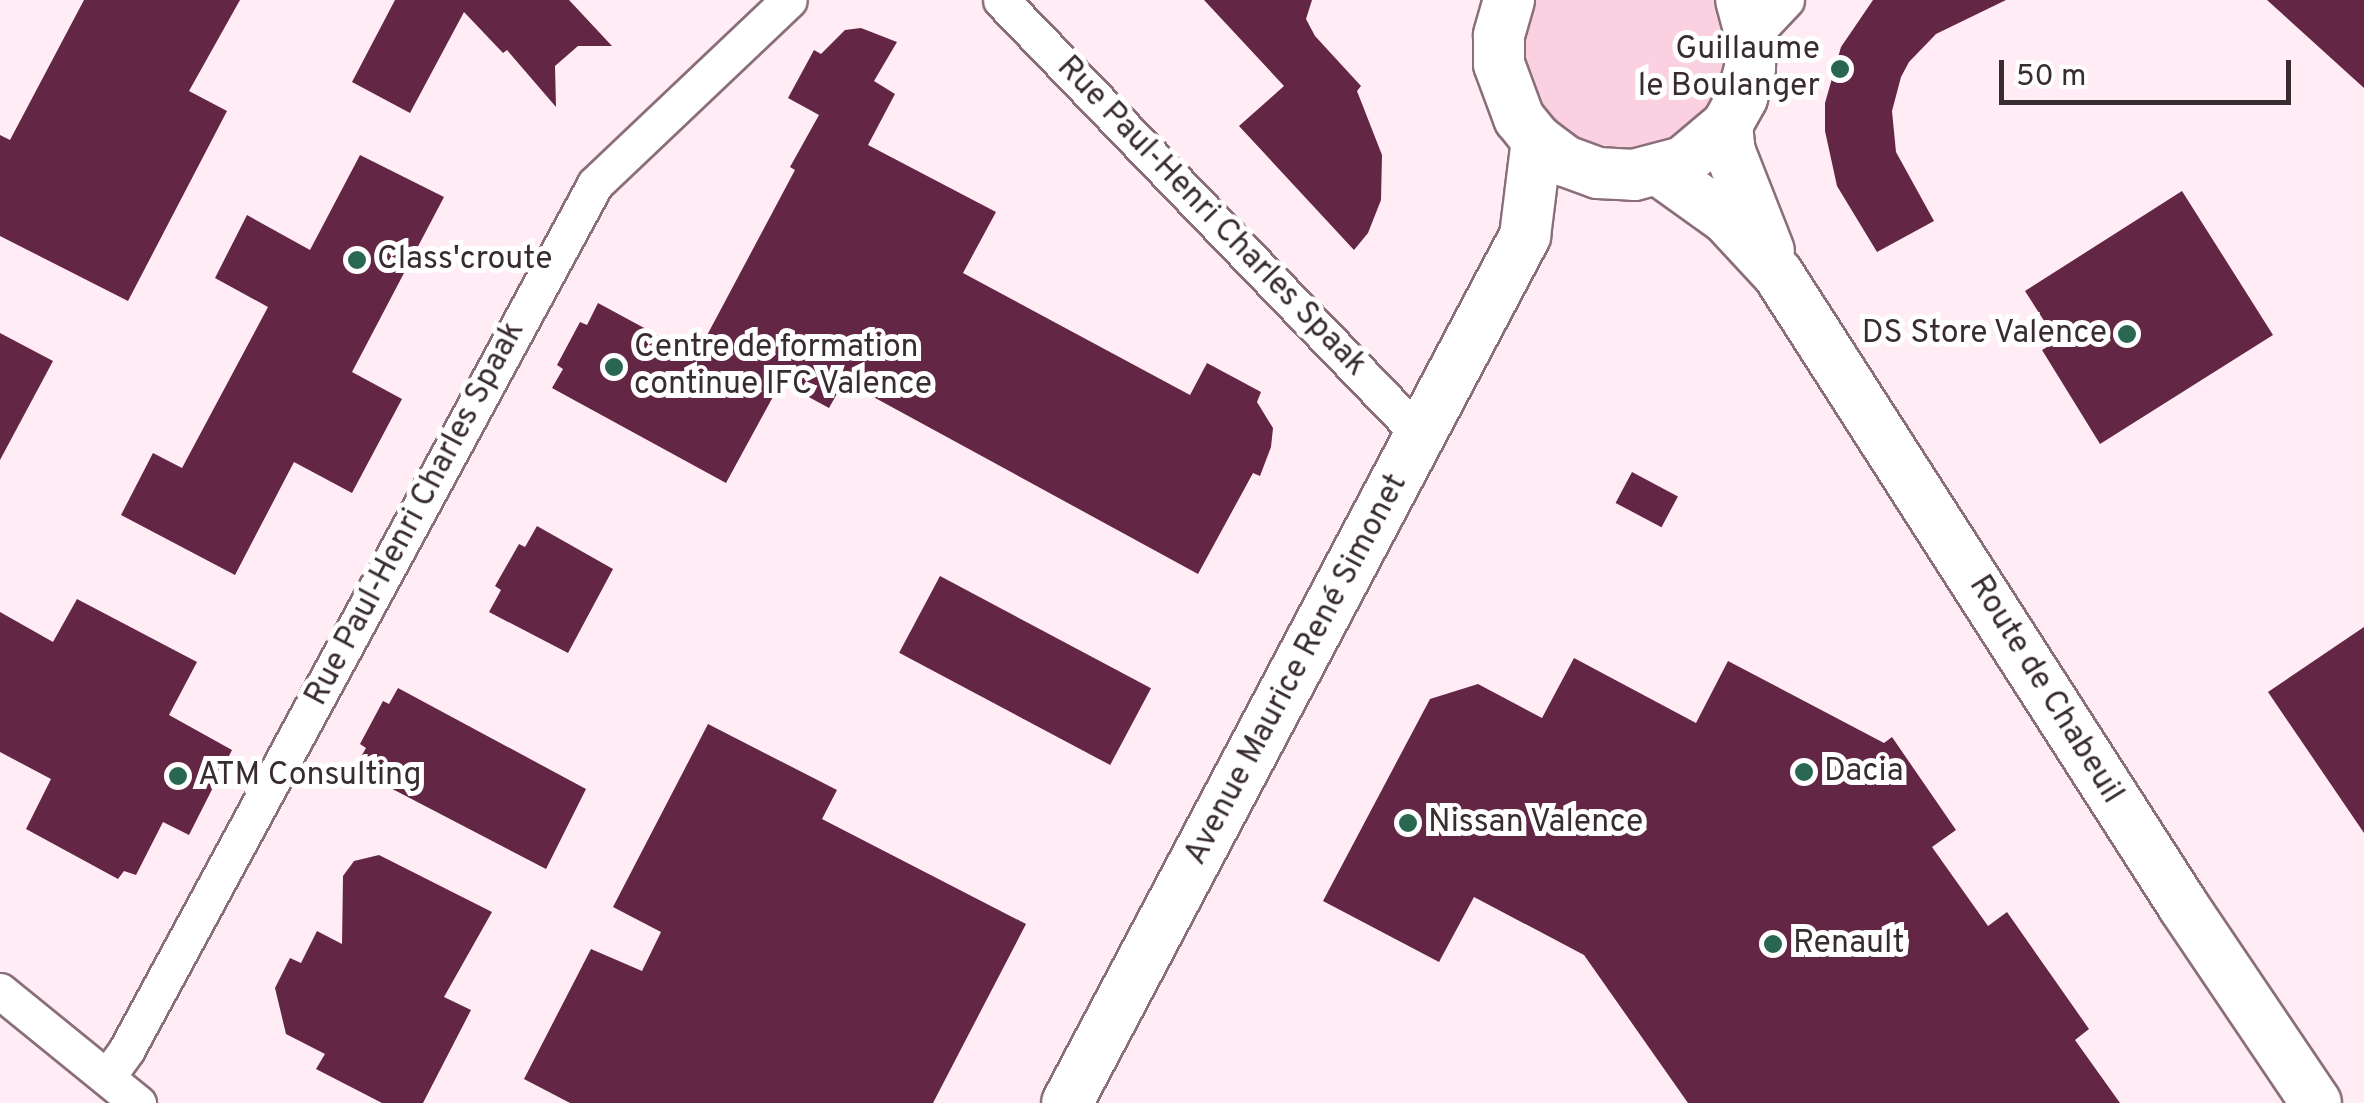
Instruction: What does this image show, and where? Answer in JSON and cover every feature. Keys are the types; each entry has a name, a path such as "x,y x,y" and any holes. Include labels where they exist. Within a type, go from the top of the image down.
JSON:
{"main road":[{"path":"1509,0 1499,36 1499,64 1506,93 1537,140 1565,161 1598,173 1660,171 1701,150 1727,125 1742,98 1750,68 1746,19"},
{"name":"Route de Chabeuil","path":"1727,125 1730,152 1778,274"},
{"name":"Avenue Maurice René Simonet","path":"1526,236 1537,140"},
{"name":"Route de Chabeuil","path":"1660,171 1726,218 1778,274 2184,908 2316,1103"},
{"name":"Avenue Maurice René Simonet","path":"1067,1103 1526,236 1598,173"}],"street":[{"name":"Rue Paul-Henri Charles Spaak","path":"106,1077 127,1049 595,184 789,0"},
{"name":"Rue Paul-Henri Charles Spaak","path":"1001,0 1421,436"},
{"path":"1746,19 1786,0"},
{"path":"0,991 138,1103"}],"shaded area":[{"path":"1534,0 1715,0 1727,44 1716,94 1696,121 1661,143 1620,149 1580,139 1547,114 1535,97 1523,58 1523,38"}],"building":[{"path":"84,0 240,0 189,91 227,111 128,301 0,236 0,135 10,140"},
{"path":"395,0 569,0 612,46 578,46 555,66 556,107 507,50 503,53 464,12 410,113 352,82"},
{"path":"1204,0 1312,0 1306,19 1315,36 1361,86 1357,91 1382,155 1381,200 1368,233 1354,250 1239,126 1284,86"},
{"path":"1873,0 2006,0 1936,34 1909,62 1901,77 1892,111 1896,152 1934,221 1877,252 1837,186 1825,131 1825,103 1841,47"},
{"path":"2267,0 2364,0 2364,88"},
{"path":"861,28 897,42 874,81 895,94 868,145 996,212 963,273 1190,395 1207,363 1261,392 1257,402 1273,428 1271,447 1260,476 1253,473 1198,574 844,381 829,408 781,382 726,483 552,388 563,369 557,365 580,322 587,325 598,303 696,356 795,170 790,167 819,115 788,98 814,50 821,54 845,30"},
{"path":"360,155 444,197 352,372 402,399 352,493 294,462 235,575 121,515 153,453 182,468 268,307 215,278 247,215 310,250"},
{"path":"2182,191 2273,335 2100,444 2042,350 2057,341 2025,291"},
{"path":"0,333 53,361 0,460"},
{"path":"1632,472 1678,496 1661,527 1616,503"},
{"path":"537,526 613,569 568,653 489,612 501,590 495,586 519,544 525,547"},
{"path":"940,576 1151,688 1110,765 899,653"},
{"path":"77,599 197,662 169,715 232,750 189,835 163,822 136,875 124,871 118,879 26,829 51,779 0,752 0,612 53,642"},
{"path":"2364,627 2364,833 2268,692"},
{"path":"1574,658 1696,723 1728,661 1884,743 1892,737 1956,830 1932,847 1988,926 2007,912 2089,1029 2075,1040 2120,1103 1688,1103 1584,955 1474,897 1439,962 1323,901 1430,699 1478,684 1542,718"},
{"path":"398,688 586,789 546,869 354,769 366,748 360,744 383,701 389,704"},
{"path":"708,724 837,790 822,819 1026,924 933,1103 570,1103 524,1079 591,949 642,971 661,932 613,907"},
{"path":"379,855 492,912 444,997 471,1010 423,1103 382,1103 316,1069 325,1054 286,1034 275,988 290,958 301,963 317,931 342,944 343,876 354,861"}],"place":[{"name":"Guillaume le Boulanger","path":"1840,69"},
{"name":"Class'croute","path":"357,260"},
{"name":"DS Store Valence","path":"2127,334"},
{"name":"Centre de formation continue IFC Valence","path":"614,367"},
{"name":"Dacia","path":"1804,772"},
{"name":"ATM Consulting","path":"178,776"},
{"name":"Nissan Valence","path":"1408,823"},
{"name":"Renault","path":"1773,944"}]}
